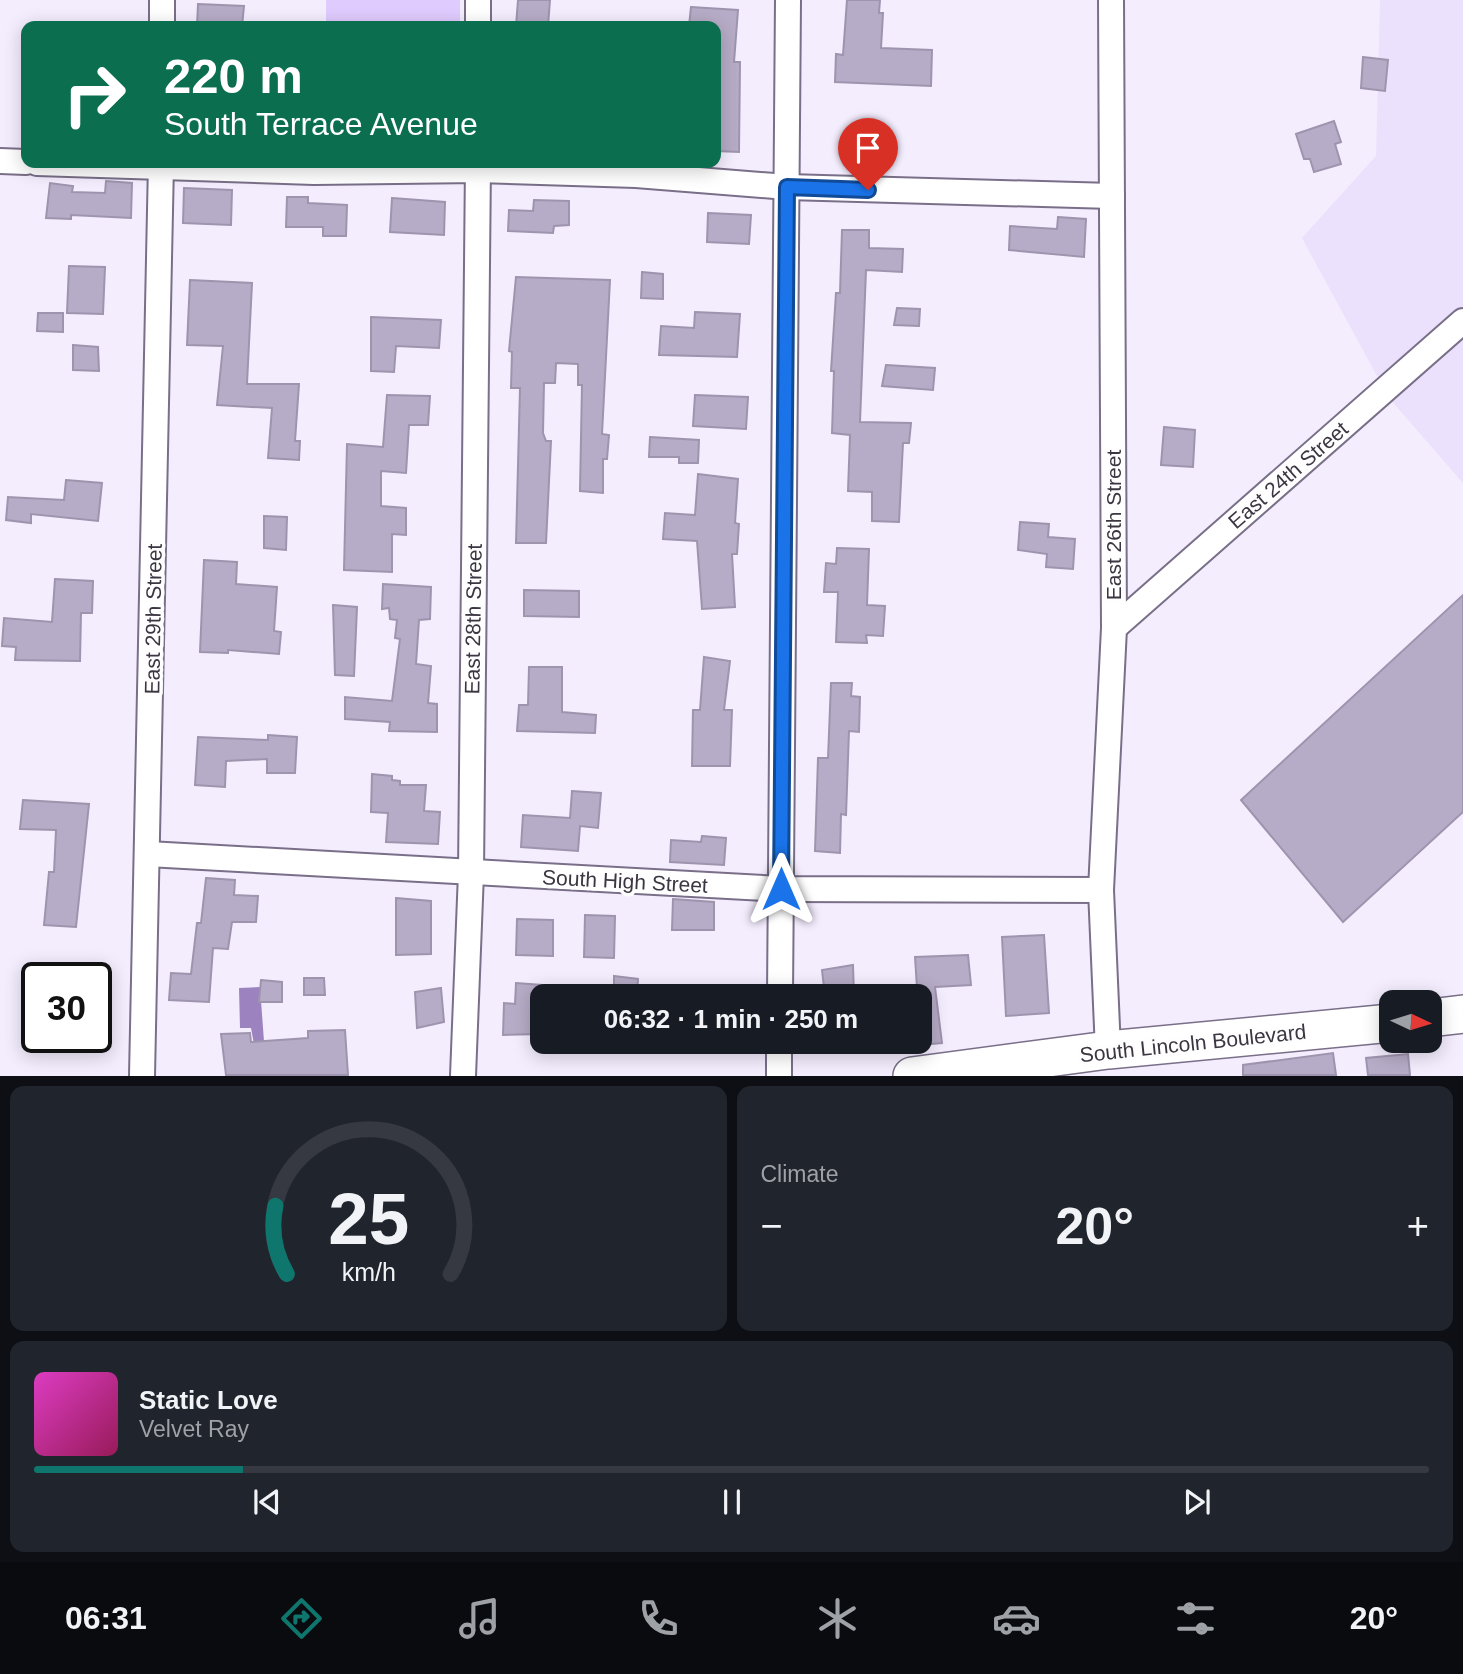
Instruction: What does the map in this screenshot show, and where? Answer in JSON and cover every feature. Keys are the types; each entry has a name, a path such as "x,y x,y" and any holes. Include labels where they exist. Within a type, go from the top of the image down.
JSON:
{"street":[{"path":"162,0 162,21"},
{"path":"478,0 478,21"},
{"path":"780,984 788,0"},
{"name":"East 26th Street","path":"1108,1050 1101,890 1114,628 1111,0"},
{"path":"0,161 21,162"},
{"name":"East 29th Street","path":"142,1076 161,168"},
{"path":"205,168 314,173 451,168"},
{"name":"East 28th Street","path":"463,1076 471,873 478,168"},
{"path":"498,168 787,187 1112,196"},
{"name":"East 24th Street","path":"1114,628 1463,321"},
{"name":"South High Street","path":"148,854 781,889 1101,890"},
{"path":"1442,1017 1463,1014"},
{"name":"South Lincoln Boulevard","path":"912,1076 1108,1050 1379,1024"},
{"path":"779,1054 779,1076"}],"shaded area":[{"path":"326,0 460,0 460,21 326,21"},
{"path":"1380,0 1463,0 1463,483 1389,398 1302,238 1376,156"},
{"path":"260,987 265,1055 256,1055 251,1028 240,1028 239,988"}],"building":[{"path":"518,0 550,0 548,21 516,21"},
{"path":"847,0 880,0 879,13 883,13 881,48 932,50 931,86 835,82 836,54 843,55"},
{"path":"198,4 244,6 242,21 197,21"},
{"path":"691,7 738,10 734,62 740,62 739,152 721,151 721,21 690,21"},
{"path":"1363,57 1388,60 1385,91 1361,88"},
{"path":"1334,121 1341,142 1335,144 1341,164 1314,172 1310,159 1304,159 1296,134"},
{"path":"106,181 132,183 131,218 71,215 71,219 46,218 50,183 73,186 72,192 105,193"},
{"path":"184,188 232,190 231,225 183,223"},
{"path":"287,197 308,197 308,203 347,205 346,236 323,236 323,227 286,227"},
{"path":"392,198 445,202 444,235 390,232"},
{"path":"534,200 569,201 569,225 554,226 553,233 508,231 509,210 533,211"},
{"path":"708,213 751,215 749,244 707,242"},
{"path":"1058,217 1086,219 1084,257 1009,250 1010,226 1057,229"},
{"path":"842,230 869,230 869,248 903,249 902,272 866,270 860,422 911,423 909,443 903,443 899,522 872,521 872,492 848,491 850,435 832,433 834,371 831,371 836,293 840,293"},
{"path":"69,266 105,267 103,314 67,313"},
{"path":"642,272 663,274 663,299 641,298"},
{"path":"516,277 610,280 602,434 609,435 607,459 603,459 603,493 580,491 582,385 578,385 578,364 556,363 555,383 544,383 543,433 546,441 551,441 546,543 516,543 520,388 511,388 512,352 509,351"},
{"path":"190,280 252,283 247,384 299,384 295,441 300,441 299,460 268,458 272,408 217,405 223,346 187,345"},
{"path":"897,308 920,309 919,326 894,325"},
{"path":"695,312 740,314 737,357 659,355 661,326 694,328"},
{"path":"38,313 63,313 63,332 37,331"},
{"path":"371,317 441,320 439,348 396,346 394,372 371,371"},
{"path":"73,345 98,347 99,371 73,370"},
{"path":"886,365 935,368 933,390 882,386"},
{"path":"387,395 430,396 428,425 409,425 406,473 381,471 381,506 406,508 406,535 392,534 392,572 344,570 347,444 383,447"},
{"path":"695,395 748,397 746,429 693,426"},
{"path":"1164,427 1195,430 1193,467 1161,465"},
{"path":"650,437 699,440 698,463 679,463 679,457 649,457"},
{"path":"698,474 738,479 735,523 739,524 737,554 732,554 735,607 702,609 697,541 663,539 665,513 695,515"},
{"path":"66,480 102,483 98,521 31,514 31,523 6,520 8,497 64,500"},
{"path":"264,516 287,517 286,550 264,548"},
{"path":"1020,522 1049,524 1048,537 1075,539 1073,569 1046,567 1047,554 1018,550"},
{"path":"837,548 869,549 867,605 885,606 883,636 866,635 867,643 836,642 838,592 824,592 826,563 836,564"},
{"path":"204,560 237,562 236,584 277,587 274,631 281,632 279,654 228,650 228,653 200,652"},
{"path":"55,579 93,581 92,613 81,613 80,661 15,660 16,647 2,646 4,618 52,622"},
{"path":"383,584 431,587 430,619 419,620 416,664 431,666 428,703 437,704 437,732 389,731 390,722 345,719 345,697 392,701 400,639 395,638 397,620 390,619 389,608 382,609"},
{"path":"524,590 579,591 579,617 524,616"},
{"path":"1463,595 1463,812 1343,922 1241,800"},
{"path":"333,605 357,607 354,676 335,675"},
{"path":"704,657 730,661 724,710 732,710 730,766 692,766 693,710 700,710"},
{"path":"529,667 562,667 562,712 596,715 595,733 517,731 519,705 528,705"},
{"path":"831,683 852,683 851,696 860,697 859,732 849,731 846,815 841,814 840,853 815,851 818,758 828,758"},
{"path":"268,735 297,737 295,773 267,773 267,759 226,761 225,787 195,785 198,737 268,740"},
{"path":"372,774 392,776 392,780 400,781 400,785 426,785 424,811 440,812 438,844 386,842 388,813 371,812"},
{"path":"572,791 601,793 598,828 580,826 578,851 521,847 523,815 570,818"},
{"path":"23,800 89,804 76,927 44,925 49,872 54,872 56,830 20,829"},
{"path":"702,836 726,838 724,865 670,862 671,840 701,842"},
{"path":"206,878 235,880 234,895 258,896 256,922 232,922 228,949 213,948 209,1002 169,1000 171,973 191,974"},
{"path":"396,898 431,901 431,954 396,955"},
{"path":"673,899 714,902 714,930 672,930"},
{"path":"585,915 615,916 614,958 584,957"},
{"path":"517,919 553,920 553,956 516,955"},
{"path":"1044,935 1049,1013 1006,1016 1002,937"},
{"path":"968,955 971,985 935,987 942,1043 932,1044 932,984 917,984 915,957"},
{"path":"853,965 854,984 824,984 822,970"},
{"path":"614,976 638,979 638,984 614,984"},
{"path":"304,978 324,978 325,995 304,995"},
{"path":"261,980 282,982 282,1002 259,1002"},
{"path":"516,983 530,984 530,1034 503,1035 504,1003 515,1004"},
{"path":"441,988 444,1022 417,1028 415,992"},
{"path":"345,1030 348,1075 226,1075 221,1034 250,1033 251,1042 308,1038 308,1031"},
{"path":"1333,1053 1336,1075 1243,1075 1243,1065"},
{"path":"1408,1054 1410,1075 1368,1075 1366,1058"}],"route":[{"path":"781,889 787,187 868,190"}]}
